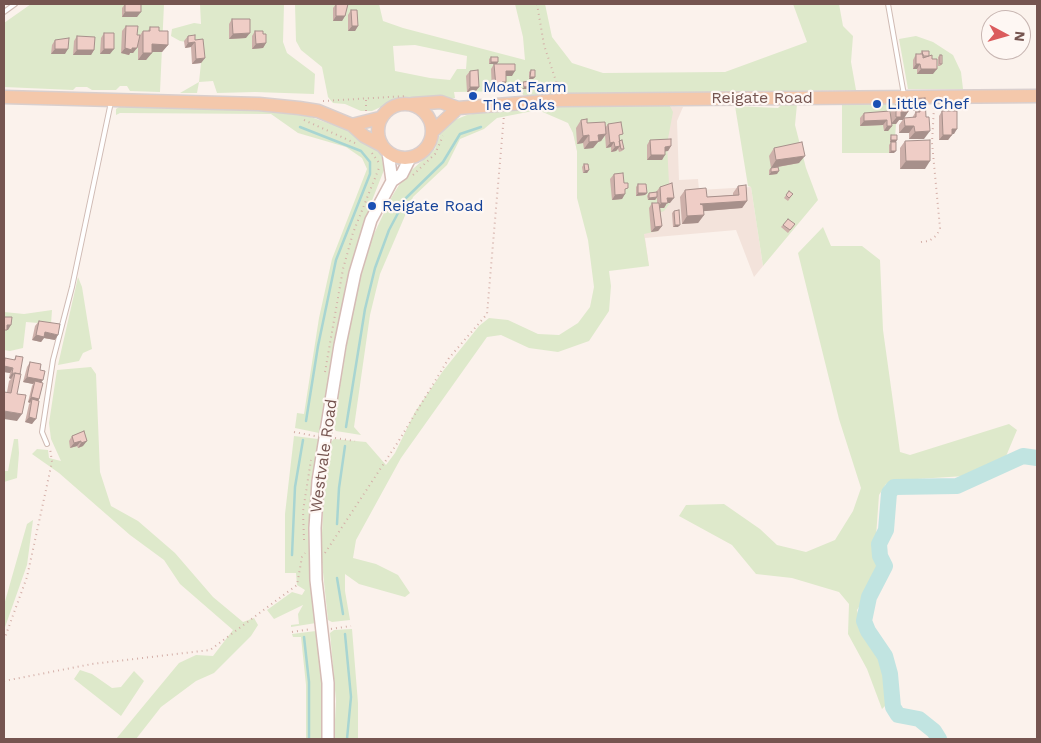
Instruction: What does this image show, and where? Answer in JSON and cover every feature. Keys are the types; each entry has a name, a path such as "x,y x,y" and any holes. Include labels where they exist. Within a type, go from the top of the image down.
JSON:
{"main road":[{"name":"Reigate Road","path":"413,100 442,102 458,108 560,100 1037,96"},
{"path":"4,97 111,102 282,106 318,111 352,125 364,136 394,156 410,158 426,149 458,108"},
{"path":"352,125 380,118 393,105 413,100 427,114 438,133"},
{"path":"380,118 378,136 384,149"}],"street":[{"path":"384,149 392,181"},
{"name":"Westvale Road","path":"328,739 328,683 308,551 347,305 354,272 371,220 392,181 402,174 410,158"}],"lane":[{"path":"4,12 15,4"},
{"path":"888,4 904,97"},
{"path":"47,444 42,432 53,360 72,287 111,102"}],"path":[{"path":"537,4 544,45 557,83 560,100"},
{"path":"922,242 933,238 940,228 932,143 934,97"},
{"path":"366,98 366,116"},
{"path":"327,101 366,98 413,100"},
{"path":"4,682 92,664 210,650 297,585 302,557 308,551 326,553 449,358 487,314 503,112 506,104"},
{"path":"297,119 310,122 359,145"},
{"path":"409,179 435,154 438,133"},
{"path":"324,375 343,269 353,233 380,168 378,160 366,149"},
{"path":"4,640 28,577 52,462 47,444"},
{"path":"304,542 303,511 312,454"}],"shaded area":[{"path":"613,106 683,107 677,121 679,180 698,179 699,190 751,187 763,266 754,277 736,230 645,238 649,266 578,174 577,151 573,132"}],"green space":[{"path":"31,4 164,4 160,92 130,91 127,86 120,86 116,90 92,90 87,87 76,87 73,90 4,87 4,23"},
{"path":"200,4 284,4 283,42 287,53 315,74 314,94 217,93 213,81 199,82 200,44 180,41 171,36 172,29 194,23 201,24"},
{"path":"295,4 379,4 383,21 525,60 523,37 515,4 545,4 552,37 572,63 603,73 725,72 807,42 793,4 839,4 843,26 853,36 851,62 856,90 523,95 522,91 454,92 455,98 396,100 372,111 361,111 345,104 333,103 328,97 322,67 301,50 296,41","holes":["415,45 467,56 466,69 457,69 450,80 430,78 395,71 393,46"]},
{"path":"916,36 933,42 953,55 961,72 963,89 908,89 899,39"},
{"path":"199,82 197,93 180,93"},
{"path":"797,104 795,125 806,168 818,200 763,266 751,187 748,186 735,106 778,108 781,105"},
{"path":"842,104 899,104 899,111 891,124 896,124 894,153 842,153"},
{"path":"547,105 670,106 673,112 667,144 670,203 664,211 656,214 658,231 644,234 649,266 609,271 611,286 609,311 589,341 558,352 529,348 501,335 487,337 401,458 356,540 353,558 376,564 398,575 410,593 405,597 359,584 345,574 345,591 350,620 332,622 328,620 321,553 324,492 330,443 334,439 366,442 386,465 395,453 415,412 443,371 479,326 489,318 508,320 538,334 559,335 578,323 590,307 594,287 588,240 577,198 577,151 573,133 568,123 538,110 497,118 484,129 460,139 447,165 413,197 380,274 370,315 354,427 361,435 336,431 333,427 354,301 364,264 373,236 391,198 404,177 435,149 442,128 452,121 467,115 501,109"},
{"path":"119,107 252,108 302,114 351,131 381,152 384,170 371,203 346,282 322,429 319,433 295,428 297,413 304,414 319,318 332,259 367,169 362,158 346,147 298,133 271,114 120,113 116,115 116,109"},
{"path":"823,227 831,246 862,246 880,260 883,330 900,452 910,455 1009,424 1017,430 1004,461 965,476 901,480 886,484 879,495 875,550 878,563 872,586 857,610 862,629 884,661 888,703 882,709 867,669 848,634 849,604 839,592 792,578 756,574 732,545 679,516 686,505 724,504 760,529 777,545 806,552 835,540 853,511 861,488 839,419 798,253"},
{"path":"78,277 82,287 92,349 83,353 79,361 58,365"},
{"path":"52,310 51,324 26,322 23,348 10,351 4,350 4,312 24,314"},
{"path":"91,367 96,374 100,472 111,506 138,521 175,553 213,597 243,622 254,618 258,625 251,636 214,673 196,681 161,707 136,739 116,739 179,663 196,655 213,656 233,630 180,584 164,560 130,535 59,473 32,454 37,449 48,450 49,458 61,461 51,439 49,423 57,370"},
{"path":"294,436 318,439 320,442 310,547 316,623 291,627 291,625 299,624 298,614 303,605 274,619 267,610 292,592 302,595 305,590 297,585 296,573 285,573 285,514"},
{"path":"14,439 18,439 17,478 4,482 4,471 8,471"},
{"path":"33,520 27,565 4,630 4,605 27,524"},
{"path":"352,629 358,703 358,739 334,739 336,701 330,633 334,630"},
{"path":"316,631 323,659 324,739 306,739 306,685 301,637 293,637 292,634"},
{"path":"80,670 92,674 112,688 121,687 134,671 144,681 121,716 74,679"}],"building":[{"path":"125,4 141,4 141,12 125,12"},
{"path":"336,4 348,4 345,16 336,16"},
{"path":"351,10 357,10 358,26 352,26"},
{"path":"232,19 250,19 250,33 233,34"},
{"path":"126,26 138,26 137,35 140,35 137,48 132,48 132,50 125,48"},
{"path":"150,27 159,27 159,31 168,31 168,45 152,44 152,53 143,53 143,31 150,31"},
{"path":"255,31 263,31 263,34 266,34 266,43 256,44"},
{"path":"104,33 114,33 114,49 104,49"},
{"path":"195,35 195,40 203,39 205,58 196,59 195,42 188,43 188,36"},
{"path":"77,36 95,37 94,50 77,50"},
{"path":"69,38 68,49 55,49 55,40"},
{"path":"922,51 929,51 929,56 923,56"},
{"path":"916,54 923,54 923,58 932,55 932,59 937,59 937,69 921,69 920,64 916,64"},
{"path":"940,55 942,55 942,64 940,64"},
{"path":"491,57 498,57 498,62 491,62"},
{"path":"494,64 515,64 515,71 506,71 506,82 502,82 502,87 496,87"},
{"path":"478,70 479,87 470,87 470,71"},
{"path":"531,70 535,70 535,77 530,77"},
{"path":"531,81 531,86 524,87 523,82"},
{"path":"925,98 926,117 929,117 930,131 915,132 914,126 905,126 904,118 916,117 916,112 920,112 920,103 908,104 908,112 901,112 901,117 896,117 896,104 905,104 904,99"},
{"path":"890,111 892,126 887,126 887,120 864,121 864,113"},
{"path":"942,111 957,111 957,129 952,129 952,135 943,135"},
{"path":"587,119 587,123 605,122 606,134 598,135 599,141 589,142 589,135 583,136 581,120"},
{"path":"621,122 623,134 619,135 620,146 615,147 614,142 610,143 608,124"},
{"path":"891,135 897,135 897,140 891,140"},
{"path":"671,139 671,146 665,147 665,155 651,155 650,140"},
{"path":"622,140 624,149 621,149 619,141"},
{"path":"930,140 930,161 906,161 905,141"},
{"path":"802,142 805,156 776,160 774,148"},
{"path":"891,142 896,142 896,151 891,151"},
{"path":"584,164 588,164 589,170 585,171"},
{"path":"778,167 779,171 771,172 771,168"},
{"path":"623,173 624,183 628,183 628,188 625,189 625,194 615,195 614,174"},
{"path":"672,183 674,198 667,198 668,203 661,203 660,187"},
{"path":"638,184 646,184 647,193 638,193"},
{"path":"746,185 747,201 700,204 703,205 704,215 687,216 685,190 706,188 707,197 739,195 738,186"},
{"path":"789,191 793,194 789,198 786,195"},
{"path":"657,192 657,197 649,198 649,193"},
{"path":"652,203 659,203 662,226 655,227"},
{"path":"679,210 680,225 675,225 674,211"},
{"path":"788,219 795,224 790,230 783,225"},
{"path":"4,317 12,317 11,325 7,325 7,330 4,330"},
{"path":"39,321 60,324 58,335 45,332 44,337 36,335"},
{"path":"16,356 23,357 20,374 12,373 13,368 4,366 5,358 15,360"},
{"path":"30,362 41,364 40,370 45,371 43,380 27,377"},
{"path":"15,373 21,374 17,394 26,395 22,414 4,411 4,392 11,393"},
{"path":"35,381 43,383 39,399 31,397"},
{"path":"32,399 39,401 36,419 29,417"},
{"path":"84,431 87,441 74,443 72,436"}],"waterway":[{"path":"300,127 361,151 370,162 370,174 336,260 318,346 306,421"},
{"path":"346,427 365,309 375,268 389,230 406,198 443,162 460,134 481,127"},
{"path":"292,555 295,487 303,440"},
{"path":"337,524 339,488 345,446"},
{"path":"939,739 934,731 919,719 898,715 893,707 890,674 885,656 868,631 864,621 869,597 885,566 880,556 879,544 886,530 889,493 894,487 957,486 1023,456 1037,458"},
{"path":"337,578 343,614"},
{"path":"345,634 351,697 347,739"},
{"path":"304,637 309,682 309,739"}],"place":[{"name":"Moat Farm The Oaks","path":"473,96"},
{"name":"Little Chef","path":"877,104"},
{"name":"Reigate Road","path":"372,206"}]}
